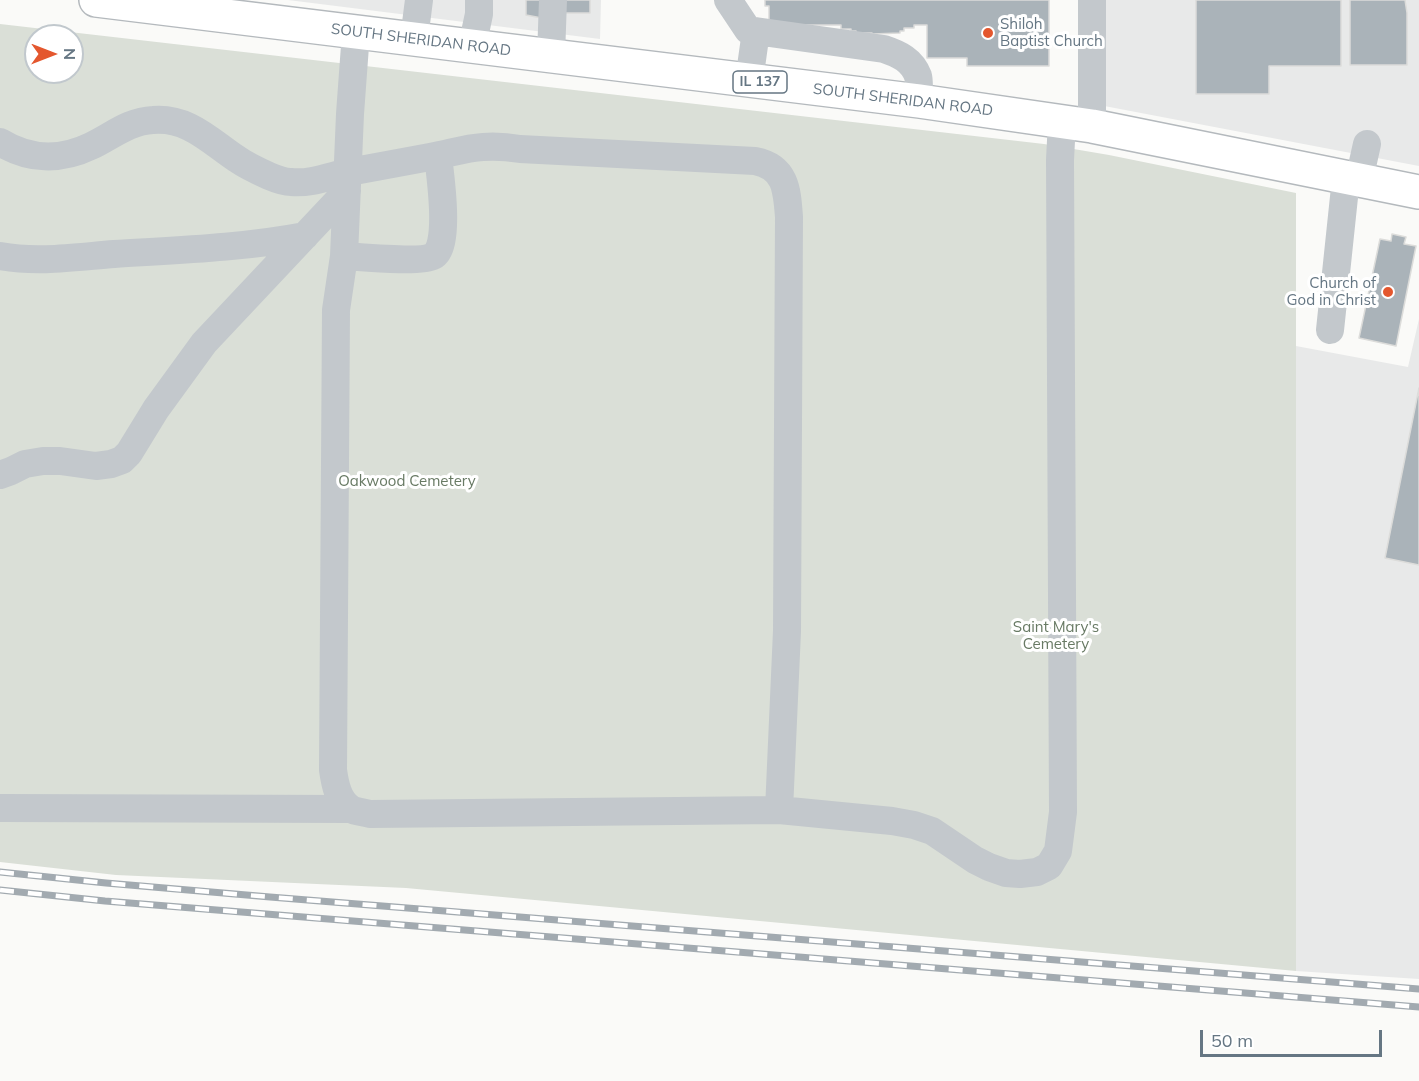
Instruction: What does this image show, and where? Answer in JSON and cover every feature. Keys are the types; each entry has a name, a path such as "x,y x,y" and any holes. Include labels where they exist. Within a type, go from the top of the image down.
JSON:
{"highway":[{"name":"SOUTH SHERIDAN ROAD","path":"96,0 231,8 356,32 919,101 1077,123 1419,192"}],"street":[{"path":"414,39 419,0"},
{"path":"472,47 479,14 479,0"},
{"path":"551,56 554,0"},
{"path":"728,0 748,30 884,49 900,54 911,64 918,77 919,101"},
{"path":"0,808 351,809 370,814 779,810 914,825 932,831 975,860 1005,873 1037,872 1049,866 1058,851 1063,813 1060,160 1077,123 1092,0"},
{"path":"749,81 756,31"},
{"path":"351,809 339,795 333,771 335,338 336,310 344,256 356,32"},
{"path":"0,142 22,153 40,157 57,157 91,146 136,122 168,120 185,124 202,132 238,161 255,170 291,183 348,182 438,156 499,146 755,161 767,163 776,170 788,195 789,217 787,631 779,810"},
{"path":"1330,330 1352,179 1367,144"},
{"path":"344,256 415,260 433,256 438,252 442,240 443,189 438,156"},
{"path":"0,475 25,464 43,461 96,466 122,460 204,343 305,236 348,182"},
{"path":"0,256 42,259 213,248 305,236"}],"shaded area":[{"path":"288,0 601,0 600,39"},
{"path":"1078,0 1419,0 1419,166 1078,101"},
{"path":"1419,319 1419,979 1296,971 1296,346 1408,367"}],"green space":[{"name":"Oakwood Cemetery","path":"0,24 24,27 24,84 84,84 84,34 1044,144 1296,193 1296,971 406,888 116,875 0,862"}],"building":[{"path":"526,0 547,0 547,19 526,15"},
{"path":"562,0 590,0 590,13 562,13"},
{"name":"Shiloh Baptist Church","path":"765,0 1049,0 1049,66 967,66 967,58 927,58 927,25 914,25 914,28 904,28 904,31 900,33 872,34 841,29 841,25 791,25 769,22 769,6 765,6"},
{"path":"1196,0 1341,0 1341,66 1269,66 1269,94 1196,94"},
{"path":"1350,0 1405,0 1407,65 1350,65"},
{"name":"Church of God in Christ","path":"1392,234 1406,237 1404,244 1416,246 1396,346 1359,338 1380,239 1391,241"},
{"path":"1419,388 1419,565 1385,558"}],"railway":[{"path":"0,872 270,897 1419,989"},
{"path":"0,890 105,901 1419,1007"}],"place":[{"name":"Shiloh Baptist Church","path":"988,33"},
{"name":"Church of God in Christ","path":"1388,292"}],"park label":[{"name":"Saint Mary's Cemetery","path":"1056,636"}]}
